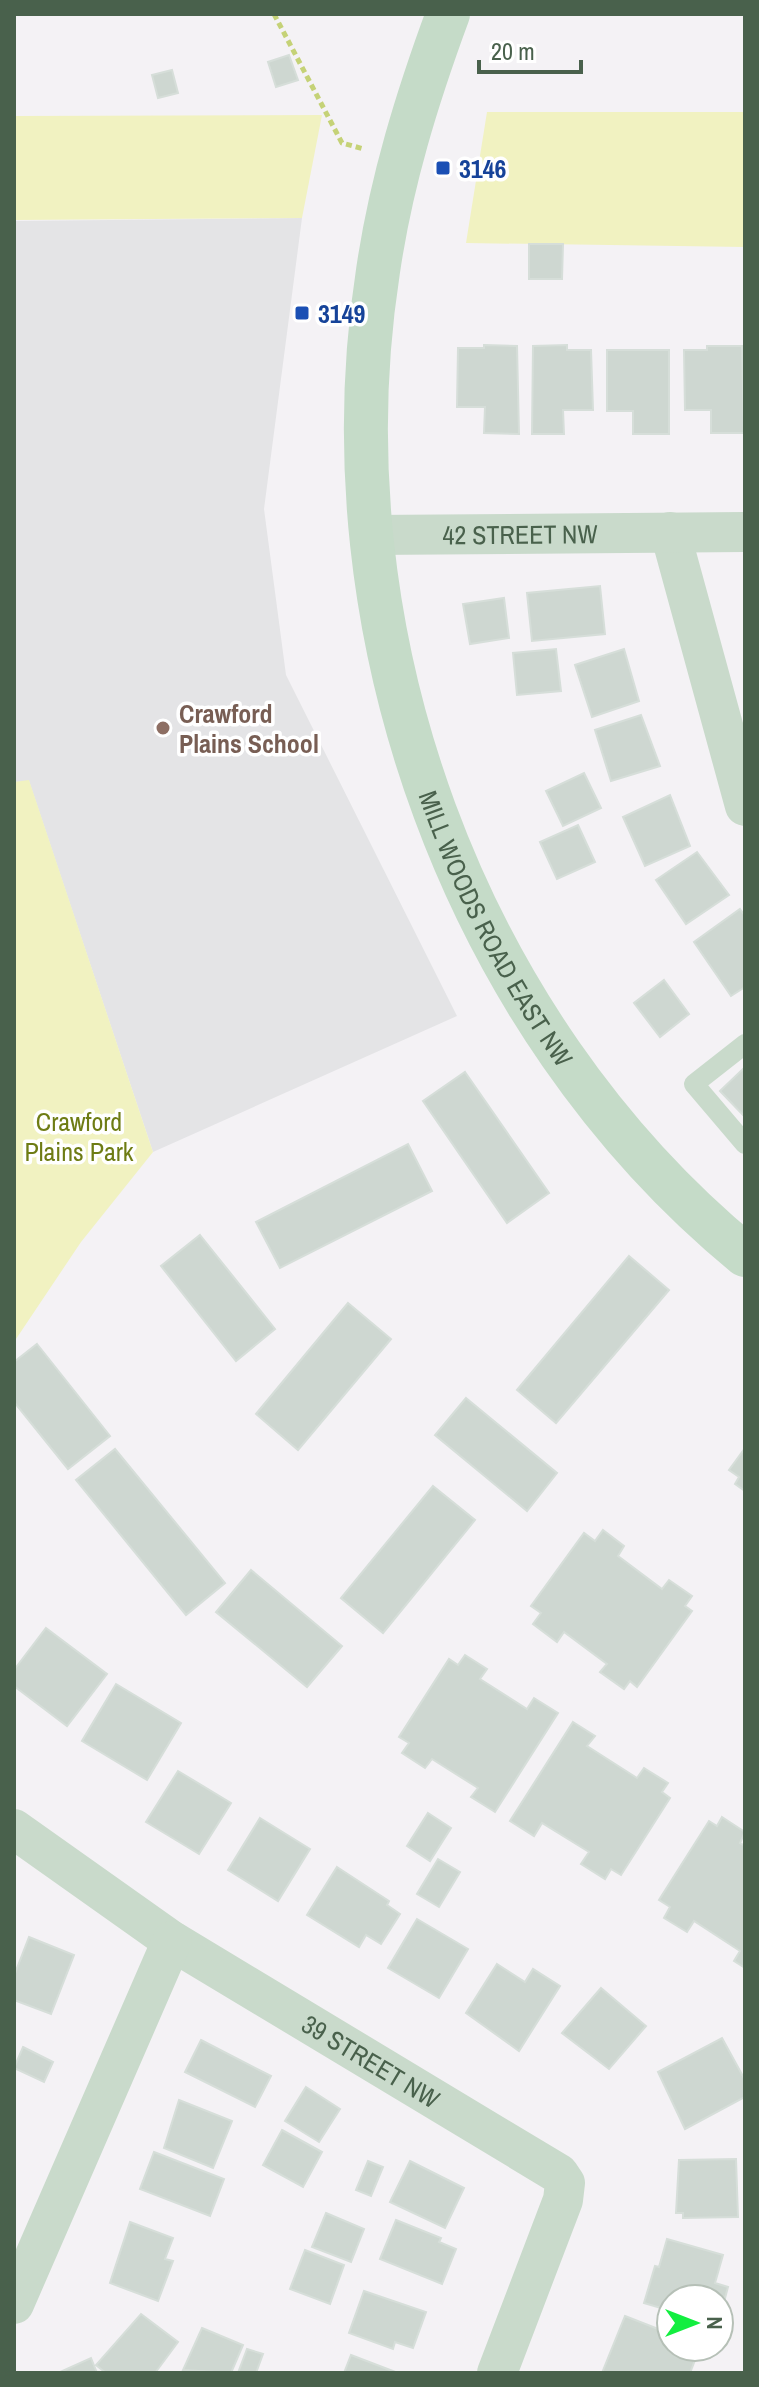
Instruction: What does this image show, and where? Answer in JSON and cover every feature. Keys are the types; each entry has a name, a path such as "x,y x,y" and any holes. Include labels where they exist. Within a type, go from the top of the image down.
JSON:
{"street":[{"name":"MILL WOODS ROAD EAST NW","path":"448,14 404,146 377,275 367,399 370,535 384,629 410,736 443,828 497,949 548,1035 627,1142 665,1182 745,1255"},
{"path":"670,532 745,806"},
{"name":"42 STREET NW","path":"370,535 745,532"},
{"name":"39 STREET NW","path":"14,1829 172,1941 559,2174 565,2183 563,2200 497,2373"},
{"path":"14,2304 172,1941"}],"lane":[{"path":"745,1044 694,1084 745,1144"}],"path":[{"path":"274,14 342,143 364,149"}],"shaded area":[{"name":"Crawford Plains School","path":"302,218 264,509 286,675 457,1016 153,1152 29,781 14,782 14,221"}],"green space":[{"path":"487,112 745,112 745,247 466,243"},
{"path":"322,115 302,218 14,220 14,116"},
{"name":"Crawford Plains Park","path":"29,780 153,1152 81,1242 14,1342 14,782"}],"building":[{"path":"289,55 298,80 276,87 268,62"},
{"path":"172,70 178,93 158,98 152,75"},
{"path":"529,244 563,244 562,279 529,279"},
{"path":"484,345 517,346 519,434 484,433 485,407 457,407 458,348 484,348"},
{"path":"567,345 567,350 591,350 593,410 563,410 564,434 532,434 533,346"},
{"path":"707,346 742,346 744,433 711,433 711,410 685,410 684,350 707,350"},
{"path":"607,350 669,350 669,434 633,434 633,411 607,411"},
{"path":"600,586 605,634 532,641 527,593"},
{"path":"504,598 509,638 470,644 463,604"},
{"path":"556,649 561,691 517,695 513,653"},
{"path":"624,649 639,701 592,717 575,665"},
{"path":"641,715 660,766 611,781 595,730"},
{"path":"584,773 601,808 563,826 546,791"},
{"path":"670,795 690,846 645,866 623,817"},
{"path":"578,825 595,862 557,879 540,842"},
{"path":"697,852 729,895 686,924 656,880"},
{"path":"740,909 745,916 745,987 731,996 694,942"},
{"path":"664,980 689,1014 660,1037 634,1003"},
{"path":"745,1067 745,1117 720,1091"},
{"path":"465,1072 549,1193 507,1223 423,1101"},
{"path":"408,1144 432,1191 280,1268 256,1222"},
{"path":"200,1235 275,1329 236,1361 161,1266"},
{"path":"629,1256 669,1290 556,1423 517,1390"},
{"path":"348,1303 391,1339 298,1450 256,1414"},
{"path":"37,1344 110,1436 68,1469 14,1402 14,1362"},
{"path":"466,1398 557,1473 527,1511 435,1435"},
{"path":"745,1448 745,1491 735,1484 739,1477 729,1470"},
{"path":"115,1449 225,1583 186,1615 76,1480"},
{"path":"433,1486 475,1520 383,1633 341,1598"},
{"path":"603,1530 624,1546 618,1556 662,1589 669,1580 692,1596 685,1606 692,1611 637,1687 630,1681 624,1689 600,1672 607,1664 564,1632 557,1642 533,1624 541,1613 531,1606 584,1533 595,1541"},
{"path":"251,1570 342,1646 307,1687 216,1612"},
{"path":"46,1628 107,1674 67,1726 14,1686 14,1670"},
{"path":"465,1655 487,1669 480,1679 527,1709 534,1698 558,1713 495,1812 471,1797 478,1788 432,1759 425,1768 402,1753 409,1743 399,1737 449,1659 458,1665"},
{"path":"116,1684 181,1723 147,1780 82,1741"},
{"path":"573,1722 595,1736 587,1746 637,1778 644,1768 668,1783 662,1792 670,1798 621,1875 611,1869 605,1879 581,1864 589,1852 542,1823 534,1836 510,1821"},
{"path":"178,1771 231,1803 199,1854 146,1822"},
{"path":"428,1813 451,1828 430,1861 407,1846"},
{"path":"722,1817 745,1832 740,1843 745,1846 745,1968 734,1961 740,1951 694,1921 687,1932 664,1918 670,1907 659,1900 709,1821 717,1826"},
{"path":"260,1818 310,1849 278,1901 228,1870"},
{"path":"438,1859 460,1872 439,1907 417,1894"},
{"path":"337,1867 389,1901 387,1905 400,1914 381,1944 366,1935 359,1947 307,1915"},
{"path":"417,1919 468,1949 439,1998 388,1968"},
{"path":"29,1937 74,1955 51,2014 14,2000 14,1976"},
{"path":"497,1964 525,1982 533,1969 560,1986 519,2051 466,2013"},
{"path":"601,1988 646,2026 609,2069 562,2033"},
{"path":"722,2038 745,2080 745,2097 685,2129 658,2072"},
{"path":"201,2040 271,2076 255,2107 185,2072"},
{"path":"23,2047 53,2062 44,2082 14,2068"},
{"path":"306,2087 340,2109 319,2142 285,2121"},
{"path":"179,2100 232,2121 213,2168 164,2148"},
{"path":"282,2130 322,2152 303,2187 263,2165"},
{"path":"154,2152 224,2179 210,2216 140,2189"},
{"path":"736,2159 738,2217 683,2218 683,2213 676,2213 679,2160"},
{"path":"368,2161 383,2167 371,2196 356,2190"},
{"path":"410,2161 464,2188 445,2228 390,2202"},
{"path":"326,2213 364,2229 351,2262 312,2247"},
{"path":"396,2220 441,2238 439,2242 456,2249 442,2284 380,2259"},
{"path":"130,2222 173,2238 165,2259 173,2261 158,2301 110,2283"},
{"path":"667,2239 723,2255 715,2283 655,2283 655,2306 644,2303 655,2266 659,2267"},
{"path":"305,2250 344,2265 330,2304 290,2289"},
{"path":"364,2291 426,2312 413,2348 395,2342 393,2349 349,2333"},
{"path":"141,2314 178,2342 155,2373 106,2373 96,2365"},
{"path":"625,2316 655,2328 655,2363 694,2363 690,2373 602,2373"},
{"path":"202,2328 243,2345 231,2373 183,2370"},
{"path":"247,2349 263,2354 256,2373 238,2373"},
{"path":"351,2355 398,2373 344,2373"},
{"path":"91,2358 97,2373 58,2373"}],"place":[{"name":"3146","path":"443,168"},
{"name":"3149","path":"302,313"},
{"name":"Crawford Plains School","path":"163,728"}]}
